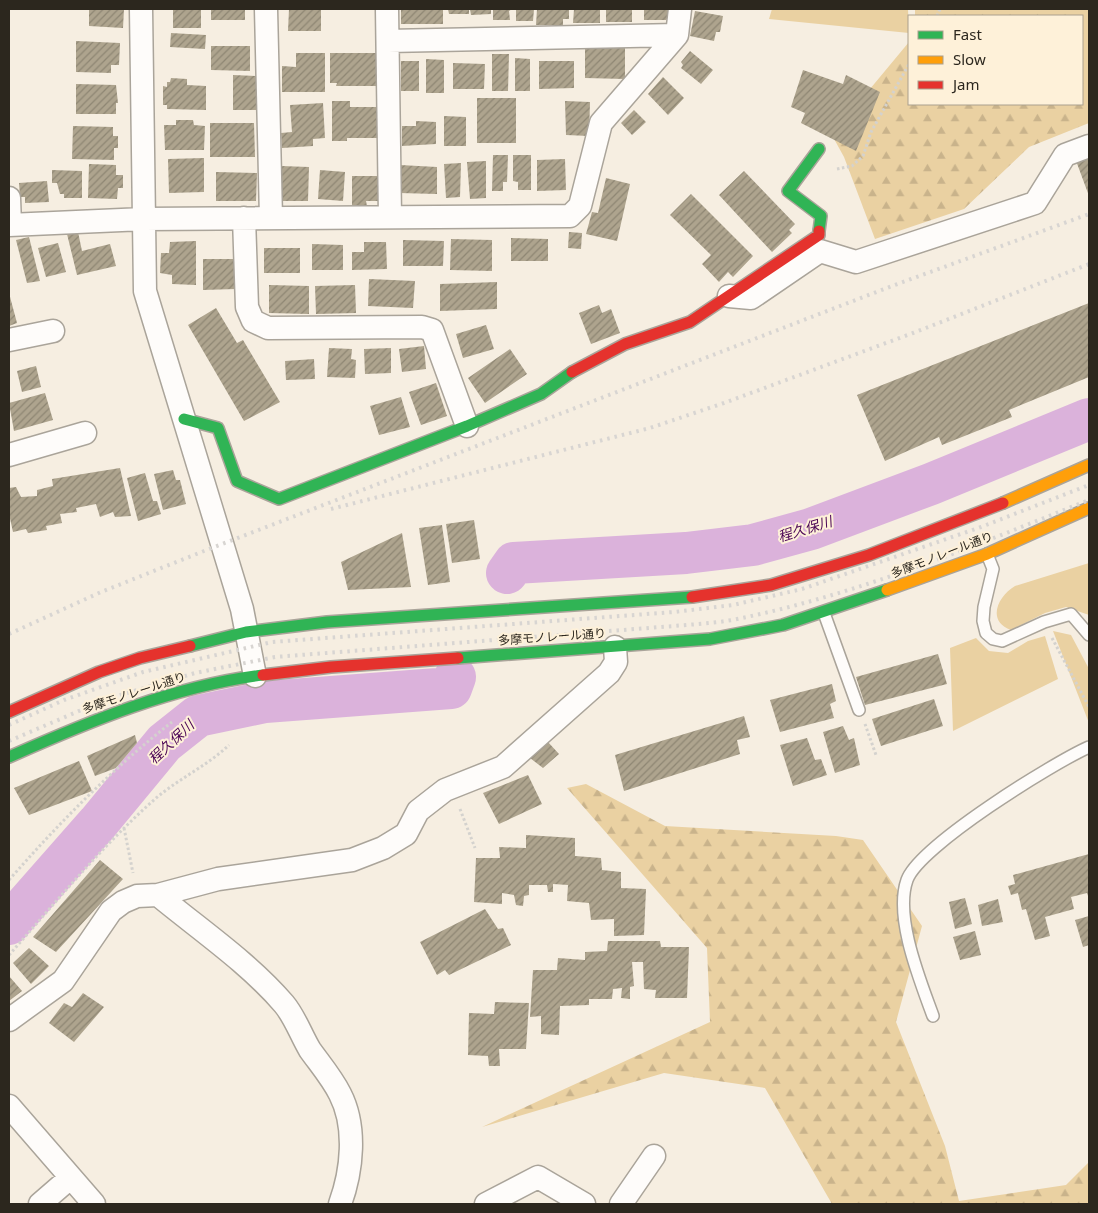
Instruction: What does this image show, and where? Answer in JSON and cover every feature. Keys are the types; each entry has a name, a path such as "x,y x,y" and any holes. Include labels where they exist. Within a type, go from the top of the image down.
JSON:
{"main road":[{"path":"184,419 218,428 236,481 280,499 467,426 541,394 576,369 625,344 690,322 819,235 821,216 788,191 819,149"},
{"name":"多摩モノレール通り","path":"9,712 52,692 115,667 183,647 246,632 327,622 634,602 737,592 814,573 869,555 976,515 1089,466"},
{"name":"多摩モノレール通り","path":"9,758 64,732 151,700 194,688 255,676 331,667 614,646 744,634 824,613 987,554 1089,508"}],"street":[{"path":"141,9 145,291 242,609 255,676"},
{"path":"266,9 271,218"},
{"path":"387,9 390,217"},
{"path":"9,198 9,225 144,219 570,216 580,206 602,123 677,35 680,9"},
{"path":"388,41 677,35"},
{"path":"729,296 751,298 820,251 856,262 1035,203 1065,155 1089,146"},
{"path":"244,218 247,307 253,321 268,328 422,327 432,330 467,426"},
{"path":"9,340 53,331"},
{"path":"9,454 85,433"},
{"path":"9,1020 63,981 111,911 148,895 218,879 352,860 383,848 406,834 418,811 446,790 503,767 608,672 616,662 614,646"},
{"path":"148,895 247,969 285,1004 309,1048 340,1094 350,1125 351,1153 346,1188 340,1204"},
{"path":"9,1106 94,1204"},
{"path":"621,1204 654,1156"},
{"path":"486,1204 538,1177 584,1204"},
{"path":"40,1204 70,1178"}],"lane":[{"path":"987,554 993,569 984,607 983,621 986,632 993,639 1002,640 1044,622 1071,614 1089,635"},
{"path":"824,613 860,710"},
{"path":"933,1016 912,959 904,908 908,880 924,856 995,803 1062,759 1089,747"}],"path":[{"path":"832,170 852,166 863,156 871,132 908,66"},
{"path":"1044,622 1089,707"},
{"path":"860,710 876,755"},
{"path":"9,880 43,841 130,755 176,719"},
{"path":"9,955 124,828 173,783 219,754 229,745"},
{"path":"446,790 459,804 475,848"},
{"path":"124,828 148,895"}],"green space":[{"path":"772,9 908,9 908,33 769,19"},
{"path":"915,9 1089,9 1089,123 1029,147 964,209 875,239 844,157 822,117 860,101 908,43 908,105 1083,105 1083,15 915,15"},
{"path":"1089,563 1089,615 1066,607 1045,613 1011,630 1003,626 999,621 997,608 1004,596 1015,586"},
{"path":"1053,631 1071,635 1088,667 1089,723"},
{"path":"1045,636 1058,679 953,731 950,648 976,638 989,651 1008,653 1028,641"},
{"path":"586,784 665,826 836,836 863,840 922,926 896,1022 945,1146 959,1201 1066,1185 1089,1162 1089,1204 832,1204 765,1088 664,1073 482,1127 710,1022 707,948 567,788"}],"building":[{"path":"89,9 124,9 123,28 89,26"},
{"path":"173,9 201,9 201,28 173,28"},
{"path":"211,9 245,9 245,20 211,20"},
{"path":"289,9 321,9 321,31 288,31"},
{"path":"401,9 443,9 443,24 401,24"},
{"path":"448,9 469,9 469,14 449,14"},
{"path":"470,9 491,9 491,14 471,15"},
{"path":"493,9 512,9 509,11 510,20 493,20"},
{"path":"516,9 534,9 533,21 516,21"},
{"path":"537,9 569,9 569,19 563,19 563,25 536,25"},
{"path":"574,9 600,9 600,23 573,23"},
{"path":"606,9 632,9 632,22 606,22"},
{"path":"644,9 668,9 668,17 666,20 644,20"},
{"path":"695,11 723,16 720,32 716,32 714,41 690,36"},
{"path":"171,33 206,35 205,49 170,47"},
{"path":"76,41 120,43 119,65 111,65 111,73 76,72"},
{"path":"211,46 250,46 250,71 211,70"},
{"path":"585,47 625,48 625,79 585,78"},
{"path":"690,51 713,70 701,84 681,68 683,65 681,62"},
{"path":"296,53 325,53 325,92 282,92 282,66 296,67"},
{"path":"330,53 378,53 378,86 336,86 337,83 330,83"},
{"path":"492,54 509,54 508,91 492,91"},
{"path":"515,58 530,59 530,91 515,91"},
{"path":"426,59 444,60 444,93 426,93"},
{"path":"401,61 419,61 419,91 401,91"},
{"path":"539,61 574,61 574,88 539,89"},
{"path":"453,63 485,64 484,89 453,89"},
{"path":"803,70 843,84 846,75 880,92 856,151 801,123 805,113 791,107"},
{"path":"233,75 259,76 258,110 233,110"},
{"path":"663,77 684,98 668,115 648,94"},
{"path":"171,78 187,79 187,85 206,86 206,110 167,109 167,105 163,105 163,86 167,87 167,82 170,82"},
{"path":"76,84 116,85 118,103 116,103 116,114 76,114"},
{"path":"477,98 516,98 516,143 477,143"},
{"path":"332,101 350,101 350,107 379,107 379,138 347,138 347,141 332,141"},
{"path":"565,101 590,102 589,136 566,135"},
{"path":"323,103 325,138 313,139 313,146 282,148 281,133 292,132 290,105"},
{"path":"634,110 646,122 632,135 621,123"},
{"path":"444,116 466,117 466,146 444,146"},
{"path":"176,120 193,120 194,125 205,126 204,150 165,150 164,125 176,125"},
{"path":"416,121 436,122 436,144 402,146 402,126 416,126"},
{"path":"210,123 254,123 255,157 210,157"},
{"path":"73,126 113,127 113,136 118,136 118,148 114,148 114,160 72,159"},
{"path":"1089,153 1089,196 1075,158"},
{"path":"493,155 508,155 507,182 503,182 503,191 492,191"},
{"path":"513,155 531,155 531,190 518,190 518,182 513,181"},
{"path":"204,158 204,192 169,193 168,159"},
{"path":"565,159 566,190 537,191 537,160"},
{"path":"486,161 486,198 470,199 467,162"},
{"path":"461,163 460,197 446,198 444,164"},
{"path":"89,164 116,165 116,175 123,175 123,188 118,188 117,199 88,198"},
{"path":"400,165 437,167 437,194 399,193"},
{"path":"281,166 309,167 308,201 280,201"},
{"path":"52,170 82,171 82,198 64,198 64,194 60,194 57,183 52,183"},
{"path":"320,170 345,172 343,201 318,199"},
{"path":"744,171 795,224 789,230 792,233 772,252 719,195"},
{"path":"216,172 257,173 256,201 216,201"},
{"path":"352,176 378,176 378,201 366,201 367,206 352,205"},
{"path":"606,178 630,184 617,241 586,234 592,212 598,213"},
{"path":"47,181 49,202 25,203 25,197 20,197 19,183"},
{"path":"691,194 753,256 733,277 728,272 719,282 702,264 711,255 670,215"},
{"path":"78,232 82,251 110,244 116,266 77,275 67,234"},
{"path":"569,232 582,233 581,249 568,248"},
{"path":"29,237 40,281 27,283 16,240"},
{"path":"511,238 548,239 548,261 511,261"},
{"path":"451,239 492,240 492,271 450,270"},
{"path":"403,240 444,241 443,266 403,266"},
{"path":"196,241 196,285 172,284 172,275 160,273 161,253 169,253 170,242"},
{"path":"364,242 386,242 387,269 352,270 352,252 364,252"},
{"path":"58,243 66,272 46,277 38,248"},
{"path":"312,244 343,245 343,270 312,270"},
{"path":"264,248 300,248 300,273 264,273"},
{"path":"203,259 236,259 236,289 203,290"},
{"path":"369,279 415,281 413,308 368,306"},
{"path":"497,282 497,309 440,311 440,284"},
{"path":"269,285 309,286 309,314 269,313"},
{"path":"355,285 356,313 316,314 315,286"},
{"path":"9,293 17,323 9,326"},
{"path":"1089,303 1089,377 1009,410 1012,417 942,445 939,437 885,461 857,395"},
{"path":"599,305 602,313 611,309 620,333 591,344 579,313"},
{"path":"216,308 237,343 243,340 280,402 244,421 188,325"},
{"path":"486,325 494,349 463,358 456,334"},
{"path":"424,346 426,369 402,372 399,349"},
{"path":"329,348 352,349 351,359 356,360 355,378 327,377"},
{"path":"391,348 391,373 365,374 364,349"},
{"path":"510,349 527,374 485,403 468,378"},
{"path":"314,359 315,379 286,380 285,361"},
{"path":"36,366 41,387 22,392 17,371"},
{"path":"436,383 447,416 421,425 409,392"},
{"path":"45,393 53,420 14,431 9,403"},
{"path":"401,397 410,427 379,435 370,406"},
{"path":"120,468 131,516 115,517 113,512 100,517 96,504 76,508 77,512 60,514 62,523 46,526 47,530 28,533 26,529 13,532 9,514 9,488 16,487 21,497 37,496 37,490 53,486 52,479"},
{"path":"173,470 176,480 180,480 186,504 163,510 154,474"},
{"path":"145,473 153,501 157,501 161,514 138,521 127,478"},
{"path":"474,520 480,559 452,563 446,524"},
{"path":"442,525 450,582 428,585 419,528"},
{"path":"402,533 411,587 348,590 341,562"},
{"path":"938,654 947,684 865,705 856,677"},
{"path":"832,684 836,701 830,704 834,718 780,732 770,700"},
{"path":"934,699 943,726 881,746 872,719"},
{"path":"744,716 750,737 737,740 740,754 624,791 615,755"},
{"path":"843,726 849,740 854,738 860,765 835,773 823,732"},
{"path":"135,735 137,743 116,768 95,776 87,756"},
{"path":"807,738 815,760 821,759 827,775 793,786 780,745"},
{"path":"548,742 559,754 543,768 530,758"},
{"path":"79,761 92,791 29,815 14,788"},
{"path":"528,775 542,804 499,824 483,793"},
{"path":"526,835 575,838 575,856 601,858 602,870 621,872 621,888 646,889 644,935 614,936 614,919 591,920 589,903 567,901 568,885 553,884 553,892 548,892 547,885 529,885 529,895 524,896 523,906 516,905 514,895 502,893 502,904 474,902 476,858 500,858 499,847 526,848"},
{"path":"1089,854 1089,899 1087,893 1071,897 1074,909 1045,917 1050,936 1035,940 1026,909 1022,910 1018,893 1011,895 1008,886 1015,884 1013,875"},
{"path":"100,860 123,879 56,952 33,937"},
{"path":"965,898 972,924 955,929 949,902"},
{"path":"998,899 1003,922 982,926 978,905"},
{"path":"485,909 498,929 503,928 511,945 449,975 445,970 437,975 420,942"},
{"path":"1089,916 1089,945 1083,947 1075,920"},
{"path":"975,931 981,955 960,960 953,937"},
{"path":"608,941 660,941 661,947 689,947 687,998 655,998 656,990 644,989 643,962 632,962 634,986 630,987 630,999 621,998 622,988 613,989 612,999 589,999 589,1005 560,1006 559,1035 541,1034 541,1016 530,1017 533,970 557,970 558,958 585,960 585,952 607,951"},
{"path":"29,948 49,966 31,984 13,963"},
{"path":"9,976 22,991 9,1001"},
{"path":"83,993 104,1007 74,1042 49,1023 64,1003 72,1007"},
{"path":"495,1002 529,1003 526,1049 499,1049 500,1066 489,1066 488,1056 468,1055 469,1013 494,1014"}],"waterway":[{"name":"程久保川","path":"507,573 514,563 686,553 753,545 811,529 931,484 1089,419"},
{"name":"程久保川","path":"9,924 98,823 164,743 198,716 265,702 451,688 455,677"}],"railway":[{"path":"9,634 101,592 204,551 892,286 1089,214"},
{"path":"331,509 650,428 724,403 913,333 1089,264"},
{"path":"9,725 64,700 143,672 272,642 674,612 733,605 802,589 981,527 1089,485"},
{"path":"9,741 107,699 195,673 275,657 700,624 742,618 787,608 875,582 961,551 1089,500"}],"traffic: fast":[{"path":"819,149 788,191 821,216 819,231"},
{"path":"184,419 218,428 237,481 279,499 467,426 541,394 572,372"},
{"path":"458,658 710,639 783,625 887,590"},
{"path":"190,646 246,632 327,622 692,597"},
{"path":"9,757 101,718 165,696 197,687 263,675"}],"traffic: slow":[{"path":"1003,503 1089,465"},
{"path":"887,590 987,554 1089,508"}],"traffic: jam":[{"path":"572,372 625,344 690,322 819,235 819,231"},
{"path":"692,597 771,585 869,555 1003,503"},
{"path":"9,712 99,672 140,658 190,646"},
{"path":"263,675 331,667 458,658"}]}
